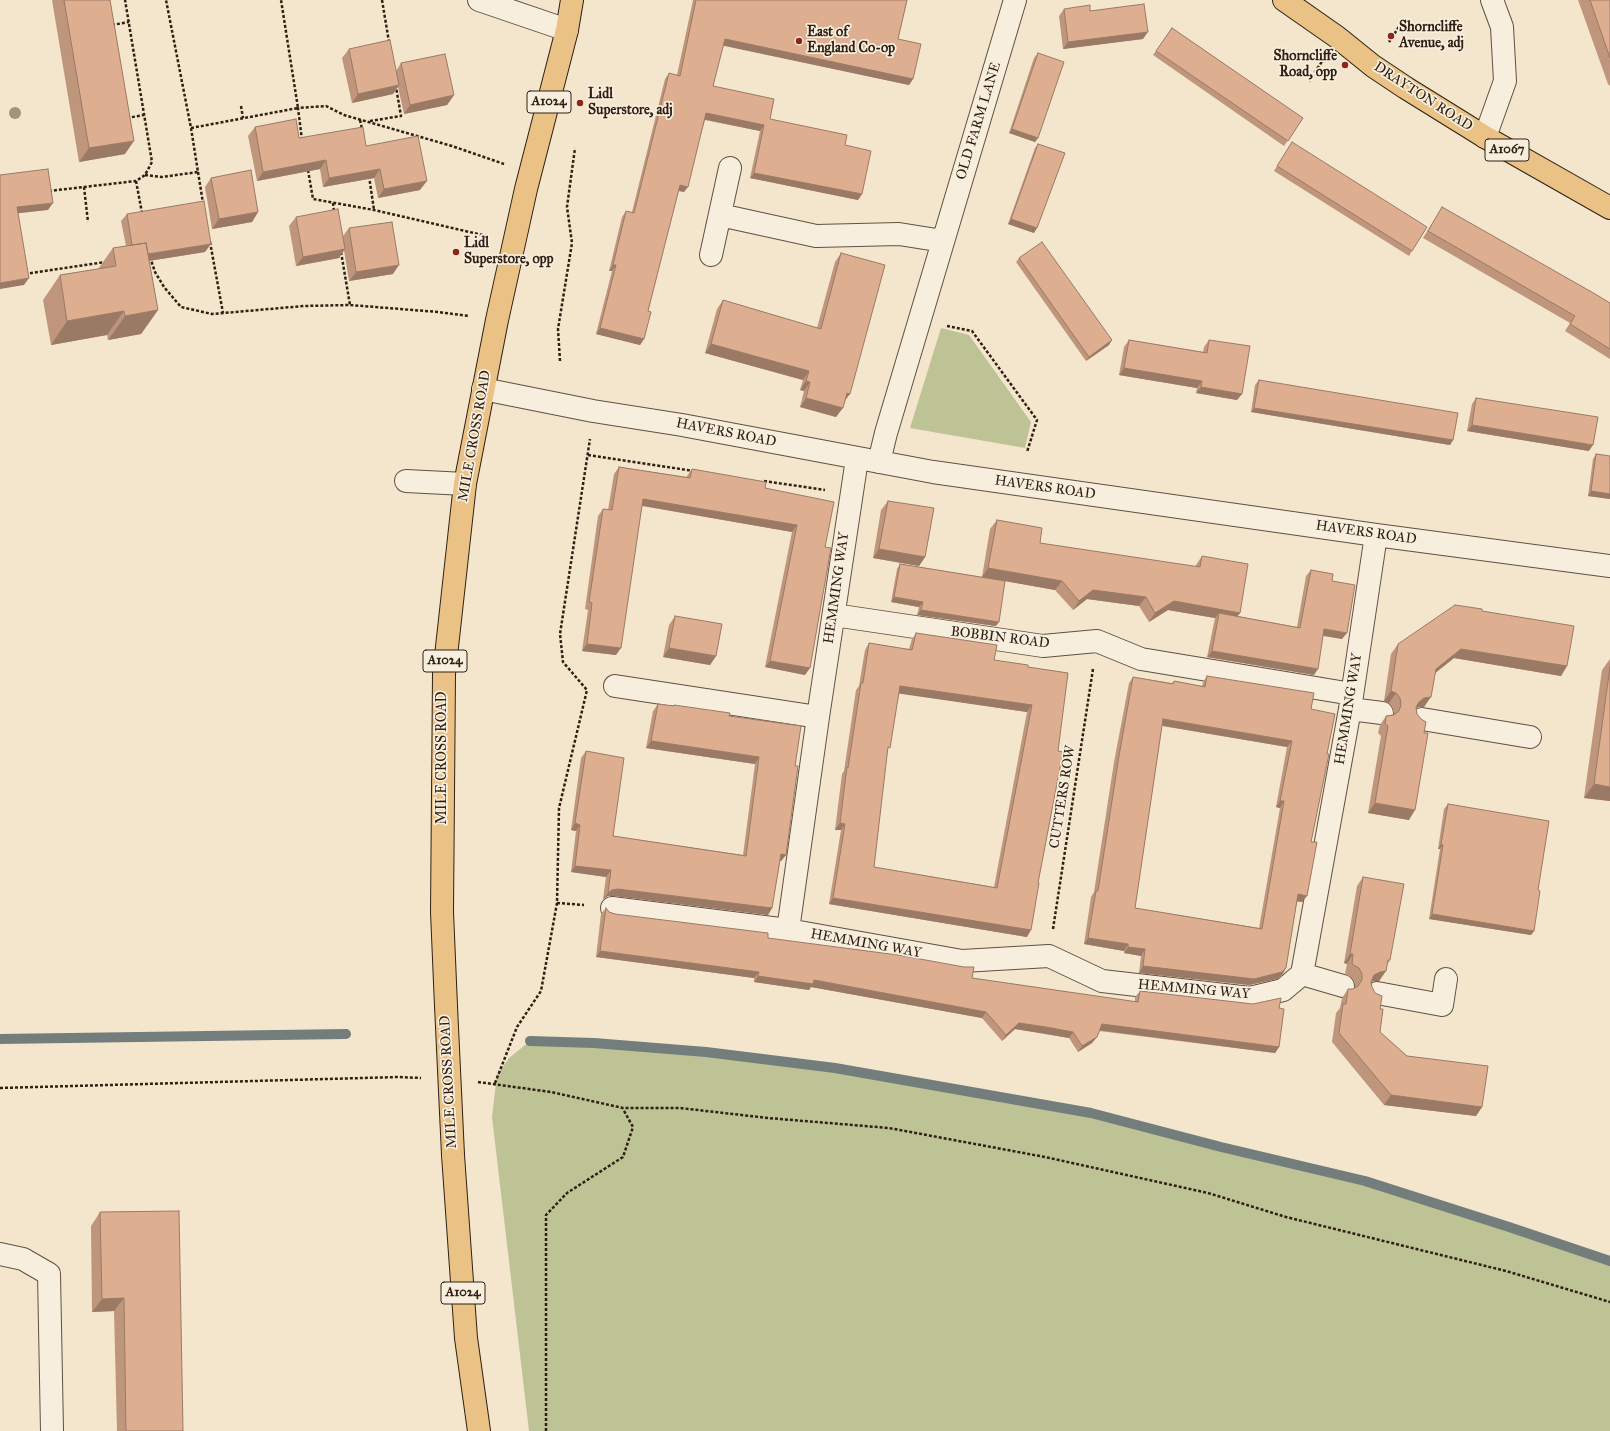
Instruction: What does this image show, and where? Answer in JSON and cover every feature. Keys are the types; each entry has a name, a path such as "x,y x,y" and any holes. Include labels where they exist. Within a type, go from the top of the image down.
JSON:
{"main road":[{"name":"MILE CROSS ROAD","path":"479,1431 466,1338 453,1154 446,1006 442,912 444,674 465,484 483,389 514,242 567,30 572,0"},
{"name":"DRAYTON ROAD","path":"1284,0 1337,37 1386,75 1485,137 1610,208"}],"street":[{"path":"479,0 567,30"},
{"name":"OLD FARM LANE","path":"879,462 886,433 1015,0"},
{"path":"1485,137 1505,81 1502,27 1492,0"},
{"path":"710,256 730,168"},
{"path":"720,215 816,236 899,234 943,241"},
{"name":"HAVERS ROAD","path":"483,389 593,411 682,425 857,459 941,473 1376,535 1610,566"},
{"name":"HEMMING WAY","path":"788,930 850,494 857,459"},
{"path":"406,481 465,484"},
{"name":"HEMMING WAY","path":"612,908 788,930 962,961 1049,956 1102,981 1250,998 1283,990 1302,974 1351,702 1376,535"},
{"name":"BOBBIN ROAD","path":"834,615 1043,646 1097,641 1141,659 1351,702 1382,712"},
{"path":"615,686 818,717"},
{"path":"1422,719 1530,737"},
{"path":"1302,974 1343,986"},
{"path":"1377,993 1442,1005 1446,979"},
{"path":"0,1254 23,1259 49,1274 52,1431"}],"path":[{"path":"46,191 136,181 145,175 152,162 125,0"},
{"path":"166,0 204,204"},
{"path":"281,0 303,146"},
{"path":"382,0 390,46"},
{"path":"110,25 129,22"},
{"path":"368,122 401,116 396,85"},
{"path":"241,106 243,118"},
{"path":"191,128 298,108 326,106 344,115 452,146 492,161 531,172"},
{"path":"125,118 144,115"},
{"path":"360,120 363,135"},
{"path":"560,361 558,329 572,243 567,208 575,148"},
{"path":"307,166 313,199 374,210 514,242"},
{"path":"145,175 162,177 198,172"},
{"path":"368,172 374,210"},
{"path":"136,181 143,218"},
{"path":"84,187 88,222"},
{"path":"333,203 335,218"},
{"path":"209,235 223,313"},
{"path":"341,250 350,304"},
{"path":"149,255 155,272 164,287 181,307 212,314 304,306 350,304 438,312 497,320"},
{"path":"24,267 25,274 109,261"},
{"path":"148,273 155,272"},
{"path":"920,319 972,332 1037,420 1027,452"},
{"path":"495,1083 517,1027 541,991 557,903 559,808 587,690 563,662 560,634 588,455 593,411"},
{"path":"588,455 696,471"},
{"path":"758,480 850,494"},
{"name":"CUTTERS ROW","path":"1049,956 1097,641"},
{"path":"0,1088 399,1077 429,1079"},
{"path":"473,1082 495,1083 551,1092 623,1108 680,1108 768,1118 889,1128 1045,1157 1208,1193 1286,1216 1506,1271 1610,1302"},
{"path":"546,1431 546,1215 567,1193 623,1157 634,1126 623,1108"}],"green space":[{"path":"941,328 969,335 1031,422 1025,448 910,428"},
{"path":"530,1041 594,1043 706,1052 835,1068 1091,1113 1221,1147 1365,1181 1610,1261 1610,1431 529,1431 492,1117 497,1075 509,1058"}],"building":[{"path":"64,0 110,0 134,141 89,148"},
{"path":"696,0 907,0 898,39 921,44 913,79 725,39 713,86 774,99 770,119 847,135 845,145 871,151 862,194 754,173 764,125 706,113 688,187 680,185 648,311 651,312 644,339 600,328 616,265 613,265 626,211 634,213 669,73 680,76"},
{"path":"1590,0 1610,0 1610,58"},
{"path":"1144,4 1148,32 1068,42 1064,9 1090,5 1090,11"},
{"path":"1172,28 1303,118 1288,141 1156,51"},
{"path":"390,40 399,85 358,94 349,49"},
{"path":"1038,53 1064,62 1038,138 1012,129"},
{"path":"445,54 454,95 410,105 401,63"},
{"path":"296,119 299,138 363,127 366,146 418,136 427,181 384,189 380,169 329,178 326,160 263,172 255,127"},
{"path":"1292,142 1427,227 1412,251 1277,166"},
{"path":"1038,144 1065,153 1037,228 1011,219"},
{"path":"48,169 53,203 17,207 29,278 0,283 0,175"},
{"path":"251,170 258,212 219,219 211,178"},
{"path":"204,201 211,244 148,254 146,243 132,245 127,214"},
{"path":"1442,207 1610,303 1610,349 1570,324 1575,316 1428,231"},
{"path":"338,209 345,249 303,257 296,217"},
{"path":"392,222 399,265 356,272 349,228"},
{"path":"1042,242 1112,340 1089,357 1019,258"},
{"path":"146,243 158,310 125,316 124,311 67,321 60,275 116,266 113,248"},
{"path":"841,253 885,265 850,394 847,393 843,408 806,398 810,382 806,381 809,371 711,344 723,300 821,329"},
{"path":"1129,340 1207,353 1209,340 1250,346 1242,394 1201,387 1202,381 1124,368"},
{"path":"1259,380 1458,413 1453,440 1254,408"},
{"path":"1476,398 1598,417 1593,445 1472,425"},
{"path":"1596,454 1610,456 1610,494 1591,491"},
{"path":"619,467 690,478 692,469 766,482 765,488 834,502 825,547 831,548 810,668 770,661 797,525 643,499 621,648 587,644 592,603 589,602 603,509 612,510"},
{"path":"888,501 934,508 925,557 879,549"},
{"path":"997,520 1042,528 1040,543 1200,567 1202,556 1248,564 1240,613 1174,601 1155,613 1146,597 1093,590 1079,601 1062,581 988,568"},
{"path":"900,564 1005,581 999,622 921,610 923,602 894,597"},
{"path":"1311,570 1333,574 1332,581 1355,585 1347,633 1324,629 1318,669 1212,651 1219,613 1300,628"},
{"path":"1455,605 1482,609 1482,611 1574,626 1567,666 1461,649 1436,669 1431,697 1424,698 1416,707 1417,714 1426,722 1424,733 1428,733 1415,810 1375,803 1388,726 1385,724 1386,716 1394,715 1399,711 1401,705 1400,698 1396,693 1391,691 1398,644"},
{"path":"675,616 722,624 716,656 669,648"},
{"path":"916,633 997,645 994,660 1068,673 1058,751 1063,752 1038,883 1031,930 833,898 845,824 840,823 847,767 848,768 861,683 863,683 869,643 912,650","holes":["900,686 1032,705 997,888 874,867 888,747 890,748"]},
{"path":"1610,667 1610,787 1594,784"},
{"path":"1207,676 1314,693 1311,709 1335,714 1327,754 1329,754 1311,842 1317,842 1307,896 1298,894 1286,968 1282,972 1254,979 1143,966 1145,949 1128,947 1128,944 1088,938 1096,891 1098,891 1133,677 1173,684 1174,681 1205,687","holes":["1163,719 1292,741 1280,801 1284,801 1262,929 1135,908"]},
{"path":"658,704 730,713 729,716 801,726 795,766 798,766 786,855 781,854 772,908 618,889 612,890 608,893 611,870 575,866 580,825 575,823 586,751 624,758 613,836 746,856 759,757 651,741"},
{"path":"1448,804 1549,821 1538,890 1540,891 1534,931 1432,914"},
{"path":"1363,877 1404,884 1390,960 1388,960 1386,971 1374,975 1371,982 1375,993 1382,996 1380,1009 1383,1009 1380,1032 1407,1056 1488,1066 1482,1107 1391,1095 1339,1033 1343,1004 1346,1004 1348,989 1353,989 1358,986 1362,980 1362,974 1359,968 1352,964 1353,954 1350,954"},
{"path":"606,908 609,912 615,914 768,933 768,938 898,955 964,967 974,967 972,978 1138,1002 1140,991 1253,1004 1281,998 1279,1008 1284,1009 1279,1047 1102,1024 1097,1037 1082,1046 1073,1032 1019,1023 1006,1035 986,1012 814,980 813,984 758,976 759,972 600,951"},
{"path":"179,1211 183,1431 126,1431 124,1298 102,1299 100,1212"}],"waterway":[{"path":"0,1039 346,1034"},
{"path":"530,1041 594,1043 706,1052 835,1068 1091,1113 1221,1147 1365,1181 1610,1261"}],"place":[{"name":"Shorncliffe Avenue, adj","path":"1391,36"},
{"name":"East of England Co-op","path":"799,41"},
{"name":"Shorncliffe Road, opp","path":"1345,65"},
{"name":"Lidl Superstore, adj","path":"580,103"},
{"name":"Lidl Superstore, opp","path":"456,252"}]}
